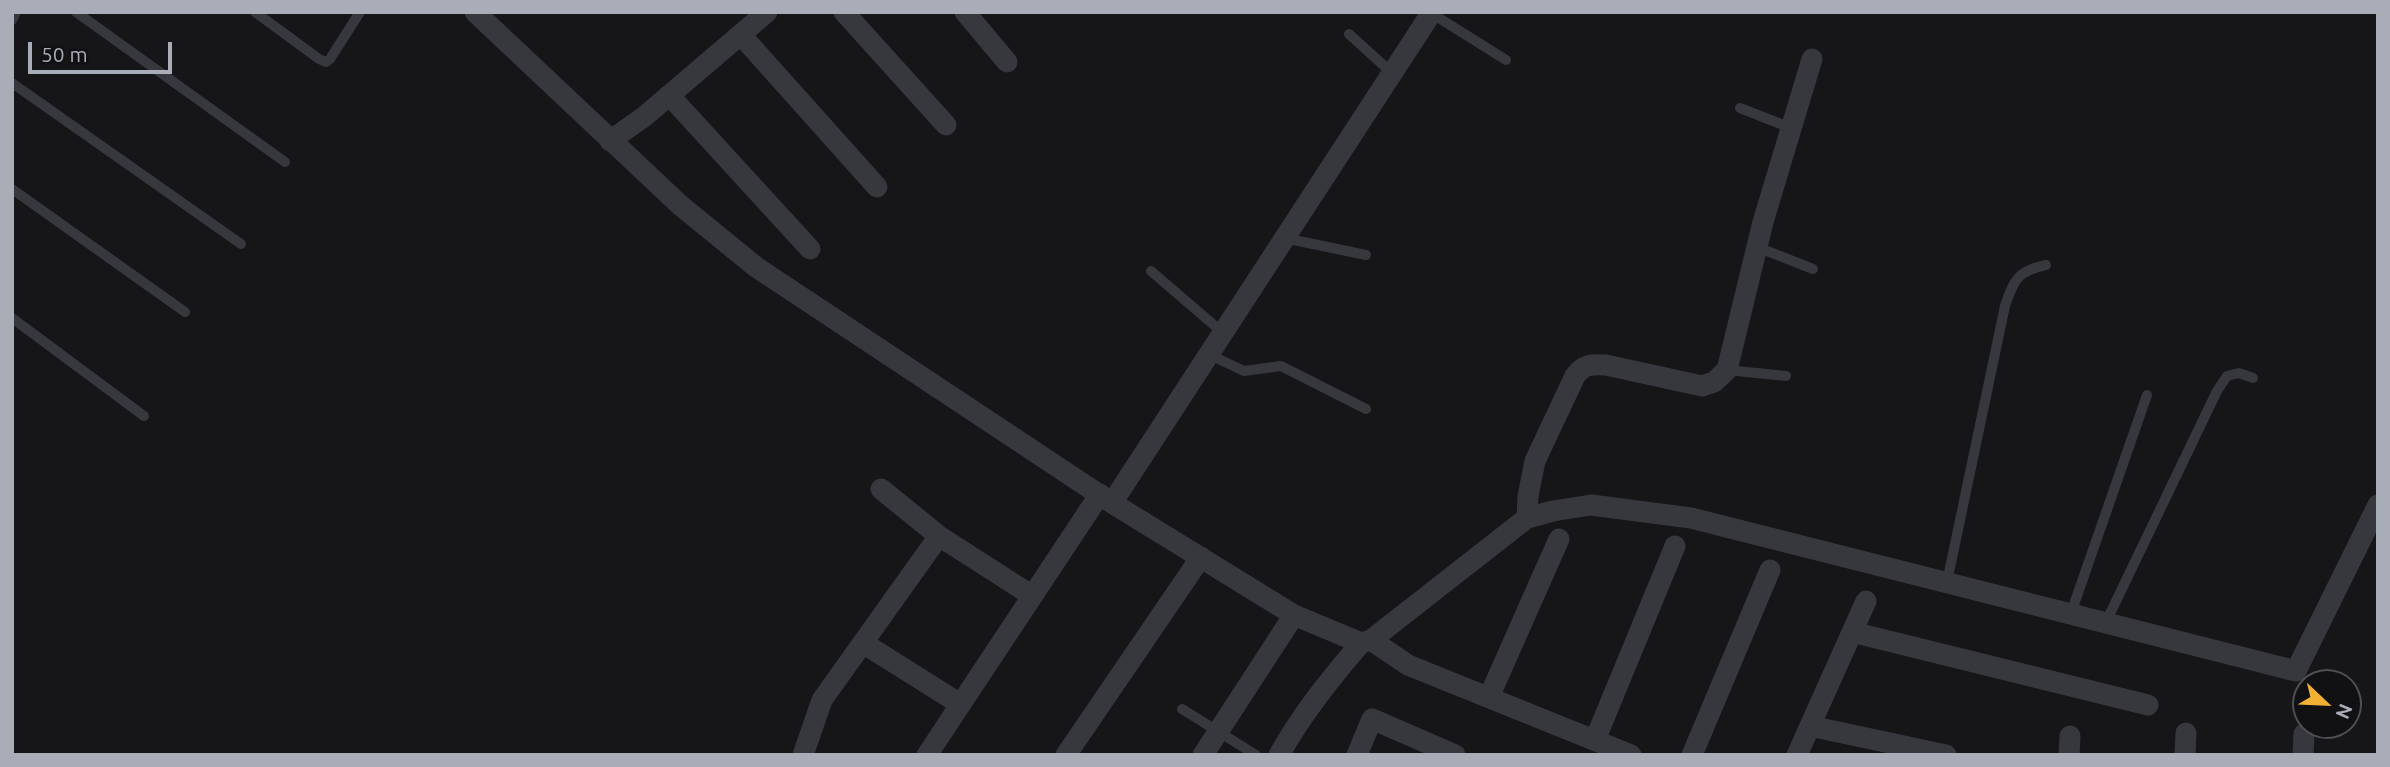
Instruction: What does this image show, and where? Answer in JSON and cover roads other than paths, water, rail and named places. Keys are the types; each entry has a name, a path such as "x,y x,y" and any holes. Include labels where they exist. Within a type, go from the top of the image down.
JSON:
{"street":[{"path":"475,12 610,141 709,230 755,267 1106,499 1294,615 1366,642 1408,665 1631,755"},
{"path":"610,141 767,12"},
{"path":"844,12 946,125"},
{"path":"965,12 1007,62"},
{"path":"927,755 1031,595 1106,499 1208,354 1431,13"},
{"path":"741,35 877,187"},
{"path":"1527,518 1535,461 1576,376 1584,367 1590,364 1605,365 1702,386 1714,382 1727,370 1757,247 1812,59"},
{"path":"669,95 810,249"},
{"path":"881,489 939,536 1031,595"},
{"path":"1279,755 1318,694 1366,642 1527,518 1553,511 1591,505 1691,518 2296,671 2378,505"},
{"path":"803,755 822,699 939,536"},
{"path":"1489,698 1559,539"},
{"path":"1595,740 1675,546"},
{"path":"1066,755 1201,557"},
{"path":"1692,755 1770,570"},
{"path":"1797,755 1866,601"},
{"path":"1203,755 1294,615"},
{"path":"1852,632 2148,705"},
{"path":"863,643 960,704"},
{"path":"1357,755 1372,719 1455,755"},
{"path":"1810,726 1946,755"}],"lane":[{"path":"12,20 16,12"},
{"path":"76,12 285,162"},
{"path":"255,12 326,62 360,12"},
{"path":"1431,13 1506,60"},
{"path":"1349,34 1392,73"},
{"path":"12,83 241,243"},
{"path":"1740,108 1791,128"},
{"path":"12,189 185,312"},
{"path":"1284,238 1366,255"},
{"path":"1757,247 1813,269"},
{"path":"1947,582 2005,306 2011,288 2019,276 2026,270 2046,265"},
{"path":"1151,271 1222,332"},
{"path":"12,318 144,416"},
{"path":"1208,354 1244,371 1282,366 1366,409"},
{"path":"1727,370 1786,376"},
{"path":"2106,622 2217,390 2227,376 2239,373 2253,378"},
{"path":"2071,613 2147,395"},
{"path":"1182,709 1256,755"}]}
